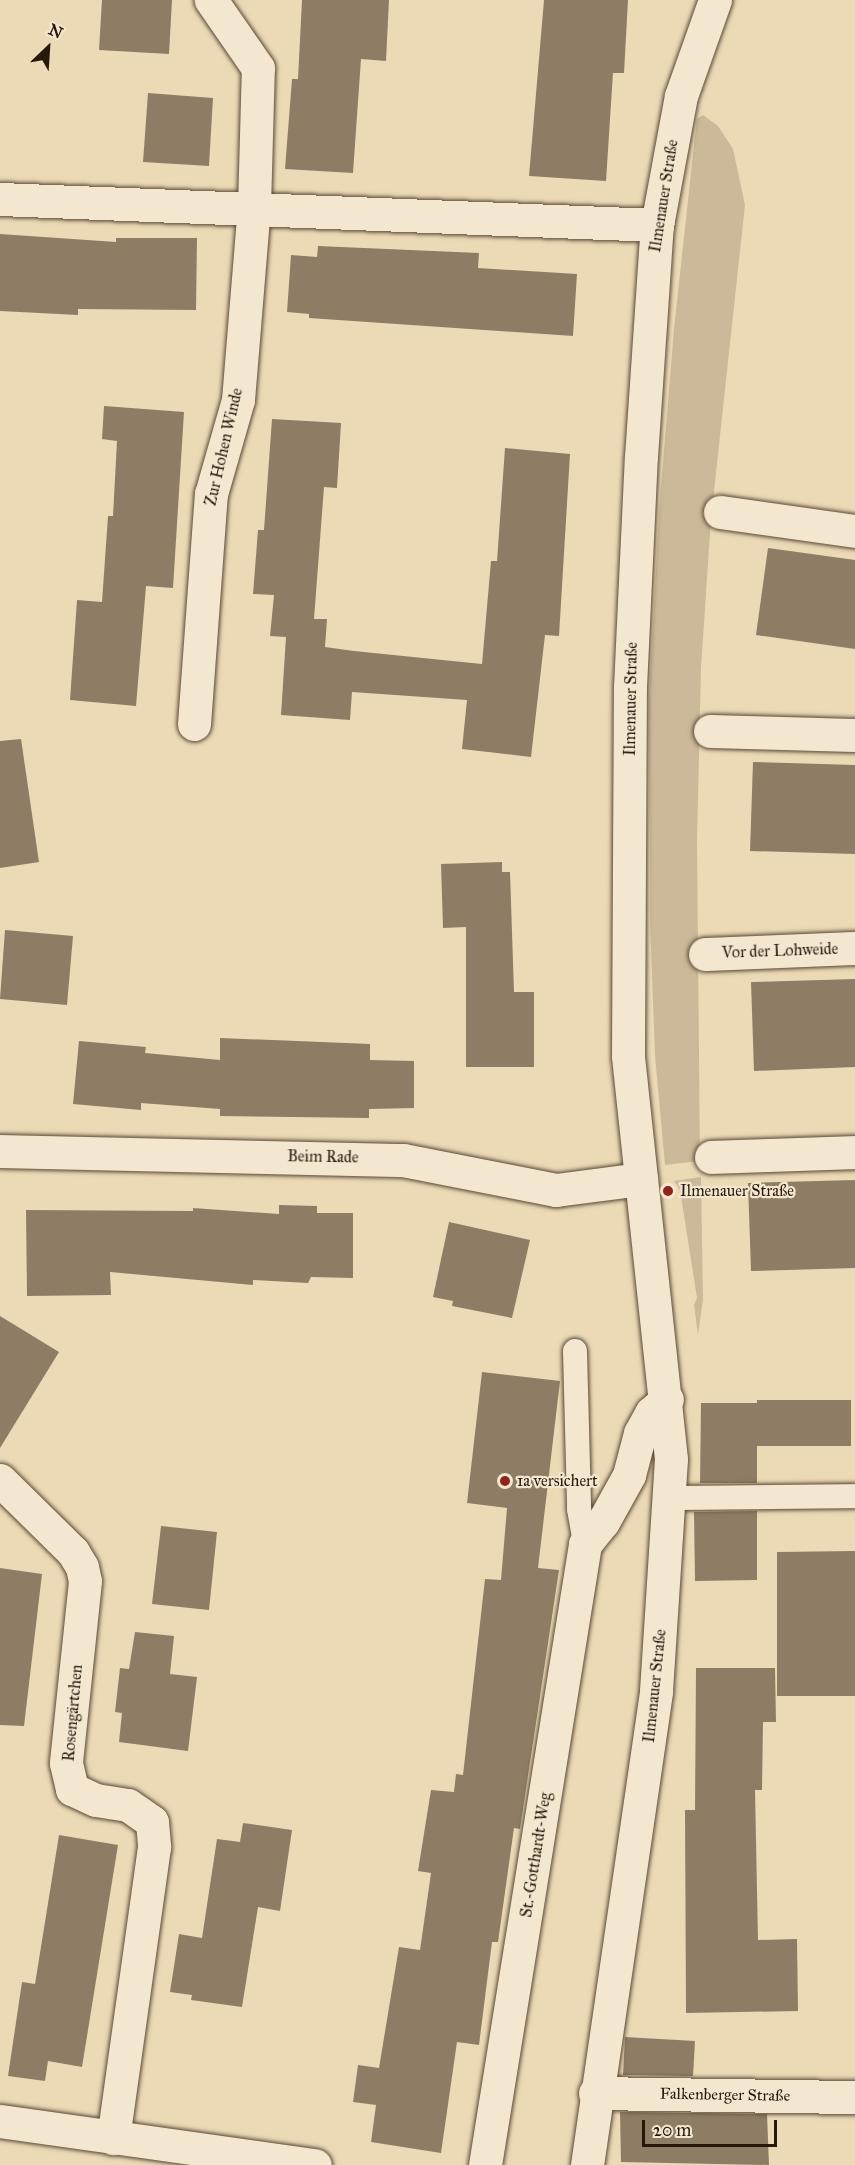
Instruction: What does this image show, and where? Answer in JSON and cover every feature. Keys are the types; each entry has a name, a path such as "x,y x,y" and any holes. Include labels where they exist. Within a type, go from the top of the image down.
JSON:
{"street":[{"name":"Zur Hohen Winde","path":"194,724 211,494 238,400 254,207 258,68 211,0"},
{"name":"Ilmenauer Straße","path":"587,2165 595,2093 645,1774 662,1618 668,1498 667,1399 628,1055 630,687 657,225 681,96 707,8"},
{"path":"0,199 254,207 657,225"},
{"path":"720,512 855,531"},
{"path":"710,731 855,735"},
{"name":"Vor der Lohweide","path":"705,954 855,948"},
{"name":"Beim Rade","path":"0,1151 404,1160 556,1190 641,1179"},
{"path":"711,1157 855,1152"},
{"name":"St.-Gotthardt-Weg","path":"485,2165 585,1544 603,1522 629,1475 645,1423 667,1399"},
{"name":"Rosengärtchen","path":"0,1480 73,1552 82,1567 85,1581 66,1763 72,1789 96,1800 128,1805 152,1822 154,1846 124,2140"},
{"name":"Falkenberger Straße","path":"595,2093 855,2097"},
{"path":"0,2121 315,2165"}],"lane":[{"name":"St.-Gotthardt-Weg","path":"575,1351 579,1509 585,1544"},
{"path":"668,1498 855,1496"}],"shaded area":[{"path":"703,115 718,126 733,149 745,205 711,519 701,668 697,840 700,1161 665,1165 655,1056 650,920 649,701 659,512 674,329 697,119"},
{"path":"701,1177 703,1299 698,1335 694,1305 697,1298 680,1190 674,1181"}],"building":[{"path":"102,0 172,0 169,54 99,50"},
{"path":"302,0 389,0 386,61 361,59 353,173 285,169 292,79 298,79"},
{"path":"544,0 628,0 624,73 613,73 606,181 529,176"},
{"path":"148,93 213,98 209,166 143,162"},
{"path":"0,234 116,242 116,238 197,238 196,310 78,309 78,315 0,311"},
{"path":"318,246 479,253 478,268 577,274 573,336 309,318 309,314 287,312 291,255 317,257"},
{"path":"104,406 184,412 173,588 146,586 136,706 70,700 77,600 102,602 108,516 113,516 117,441 102,439"},
{"path":"272,419 341,423 337,488 324,487 314,619 327,619 325,647 354,651 482,664 491,561 497,561 505,448 570,454 559,636 545,635 531,757 462,749 467,700 352,692 350,720 281,715 286,637 270,636 274,595 253,594 258,530 264,530"},
{"path":"768,548 855,560 855,649 756,635"},
{"path":"21,739 39,862 0,868 0,741"},
{"path":"753,762 855,765 855,854 750,851"},
{"path":"502,862 502,872 510,872 514,992 534,992 534,1067 466,1067 466,927 443,928 441,864"},
{"path":"5,930 73,936 67,1005 0,999"},
{"path":"855,979 855,1067 754,1071 751,982"},
{"path":"220,1038 370,1044 370,1060 414,1061 414,1108 369,1109 369,1118 220,1116 220,1109 141,1103 141,1110 73,1104 79,1041 146,1047 145,1053 220,1060"},
{"path":"855,1180 855,1268 751,1271 748,1183"},
{"path":"279,1205 317,1206 317,1213 353,1213 353,1278 311,1277 308,1283 253,1280 253,1285 110,1272 111,1295 27,1296 26,1210 193,1211 193,1208 279,1214"},
{"path":"449,1222 530,1240 512,1318 452,1306 453,1301 433,1297"},
{"path":"0,1316 59,1352 0,1448"},
{"path":"482,1372 560,1381 538,1568 559,1570 520,1829 514,1828 498,1942 492,1942 479,2045 457,2042 441,2153 371,2142 376,2105 353,2102 358,2065 379,2068 399,1947 420,1950 431,1873 418,1871 431,1790 454,1792 456,1774 463,1775 485,1579 501,1580 507,1508 467,1503"},
{"path":"757,1400 851,1400 851,1446 757,1446 757,1483 700,1483 701,1403 757,1403"},
{"path":"757,1511 757,1580 695,1581 694,1512"},
{"path":"161,1526 217,1532 209,1610 152,1604"},
{"path":"855,1551 855,1696 777,1696 777,1552"},
{"path":"0,1568 42,1574 24,1726 0,1725"},
{"path":"135,1632 174,1636 170,1674 197,1677 188,1751 119,1742 122,1713 115,1712 120,1668 129,1669"},
{"path":"696,1668 775,1668 776,1722 763,1722 762,1790 755,1790 758,1940 797,1939 798,2011 686,2013 685,1810 695,1810"},
{"path":"243,1823 292,1830 280,1911 258,1907 242,2007 191,2000 192,1995 170,1992 179,1934 202,1938 217,1839 240,1842"},
{"path":"59,1835 118,1845 82,2067 48,2061 45,2081 8,2076 22,1982 35,1984"},
{"path":"625,2037 695,2041 693,2076 623,2075"},
{"path":"620,2112 767,2114 769,2165 621,2162"}],"place":[{"name":"Ilmenauer Straße","path":"668,1191"},
{"name":"1a versichert","path":"505,1481"}]}
